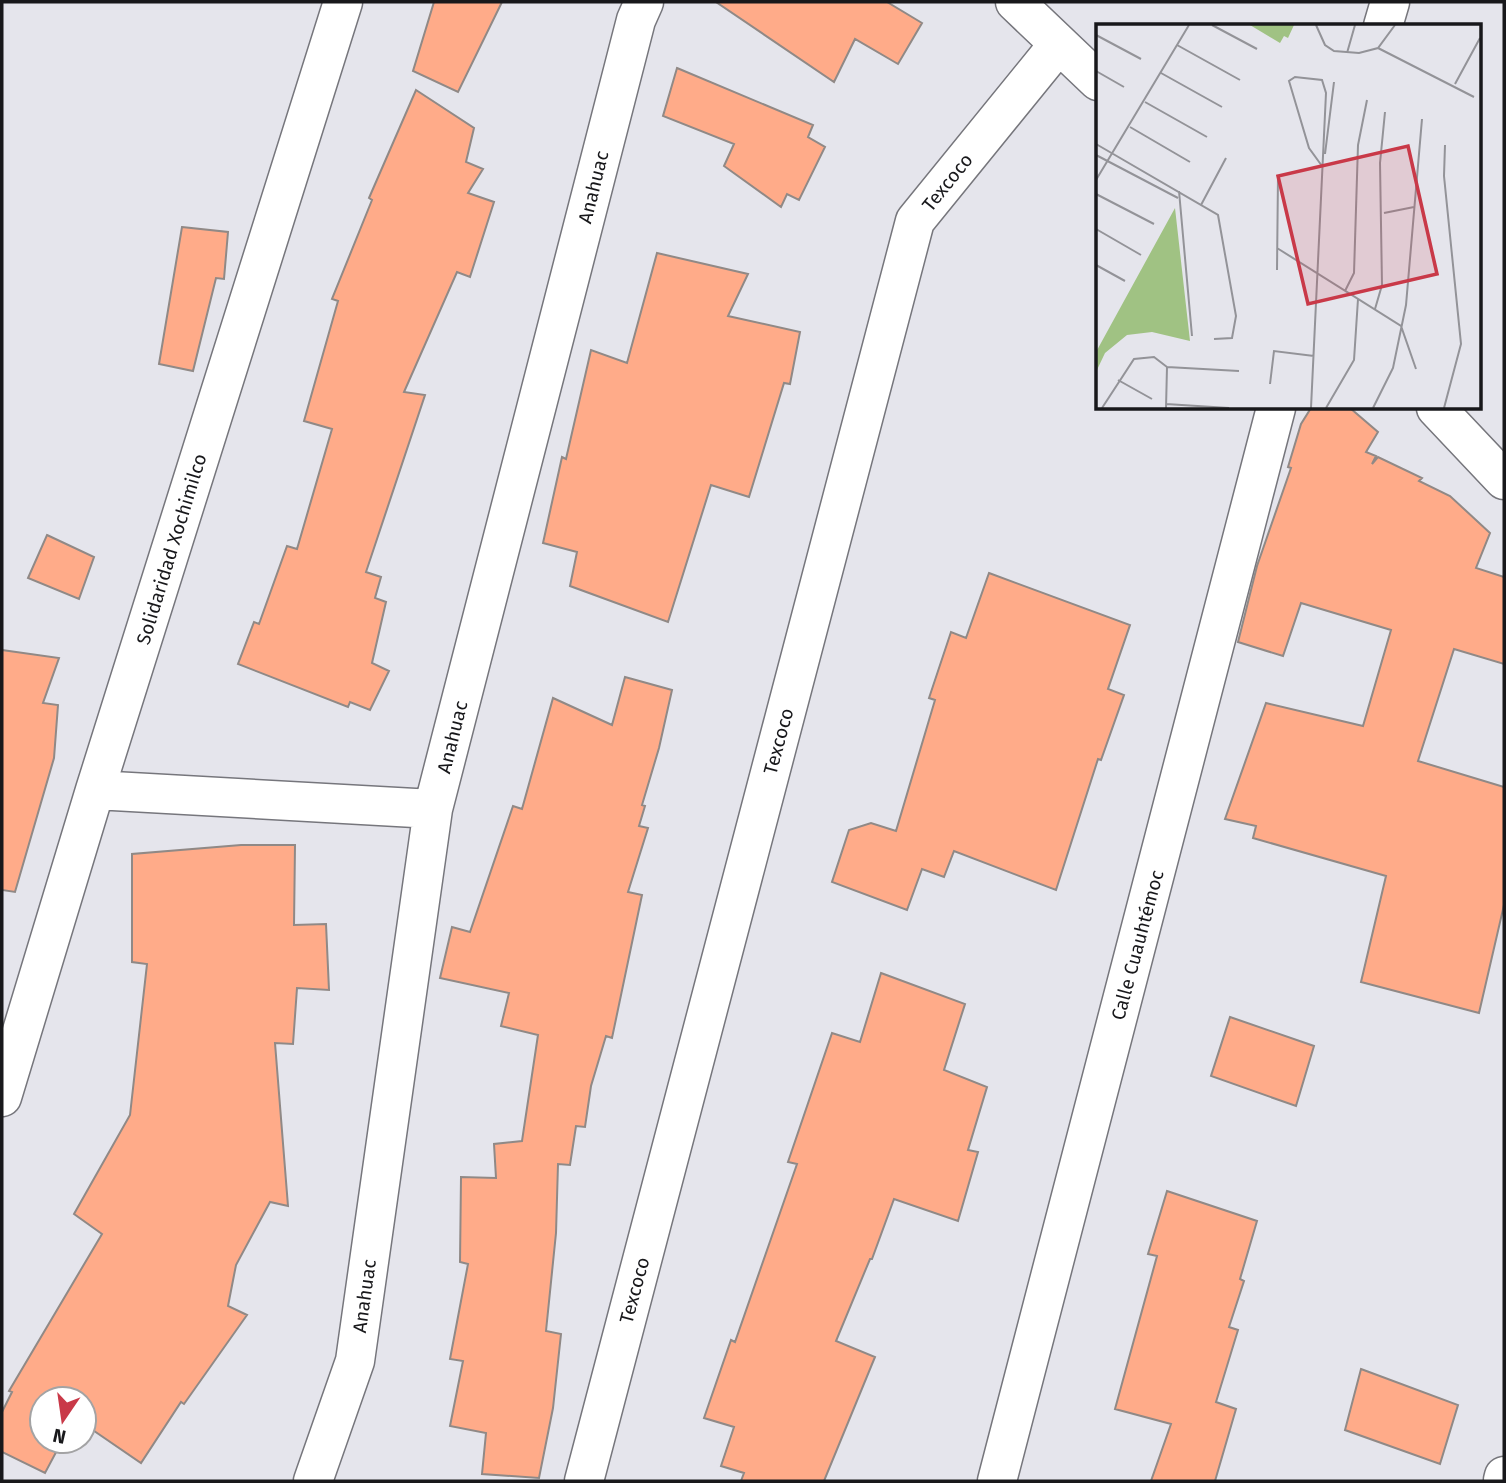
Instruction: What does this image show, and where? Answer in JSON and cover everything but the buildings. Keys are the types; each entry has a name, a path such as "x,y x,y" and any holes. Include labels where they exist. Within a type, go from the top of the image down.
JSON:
{"street":[{"name":"Solidaridad Xochimilco","path":"2,1097 95,790 343,2"},
{"name":"Anahuac","path":"313,1481 355,1361 433,809 633,34 644,2"},
{"path":"1015,2 1096,79"},
{"path":"1384,24 1390,2"},
{"name":"Texcoco","path":"583,1481 915,221 1058,45"},
{"name":"Calle Cuauhtémoc","path":"997,1481 1275,410"},
{"path":"1438,410 1504,480"},
{"path":"95,790 433,809"}]}
